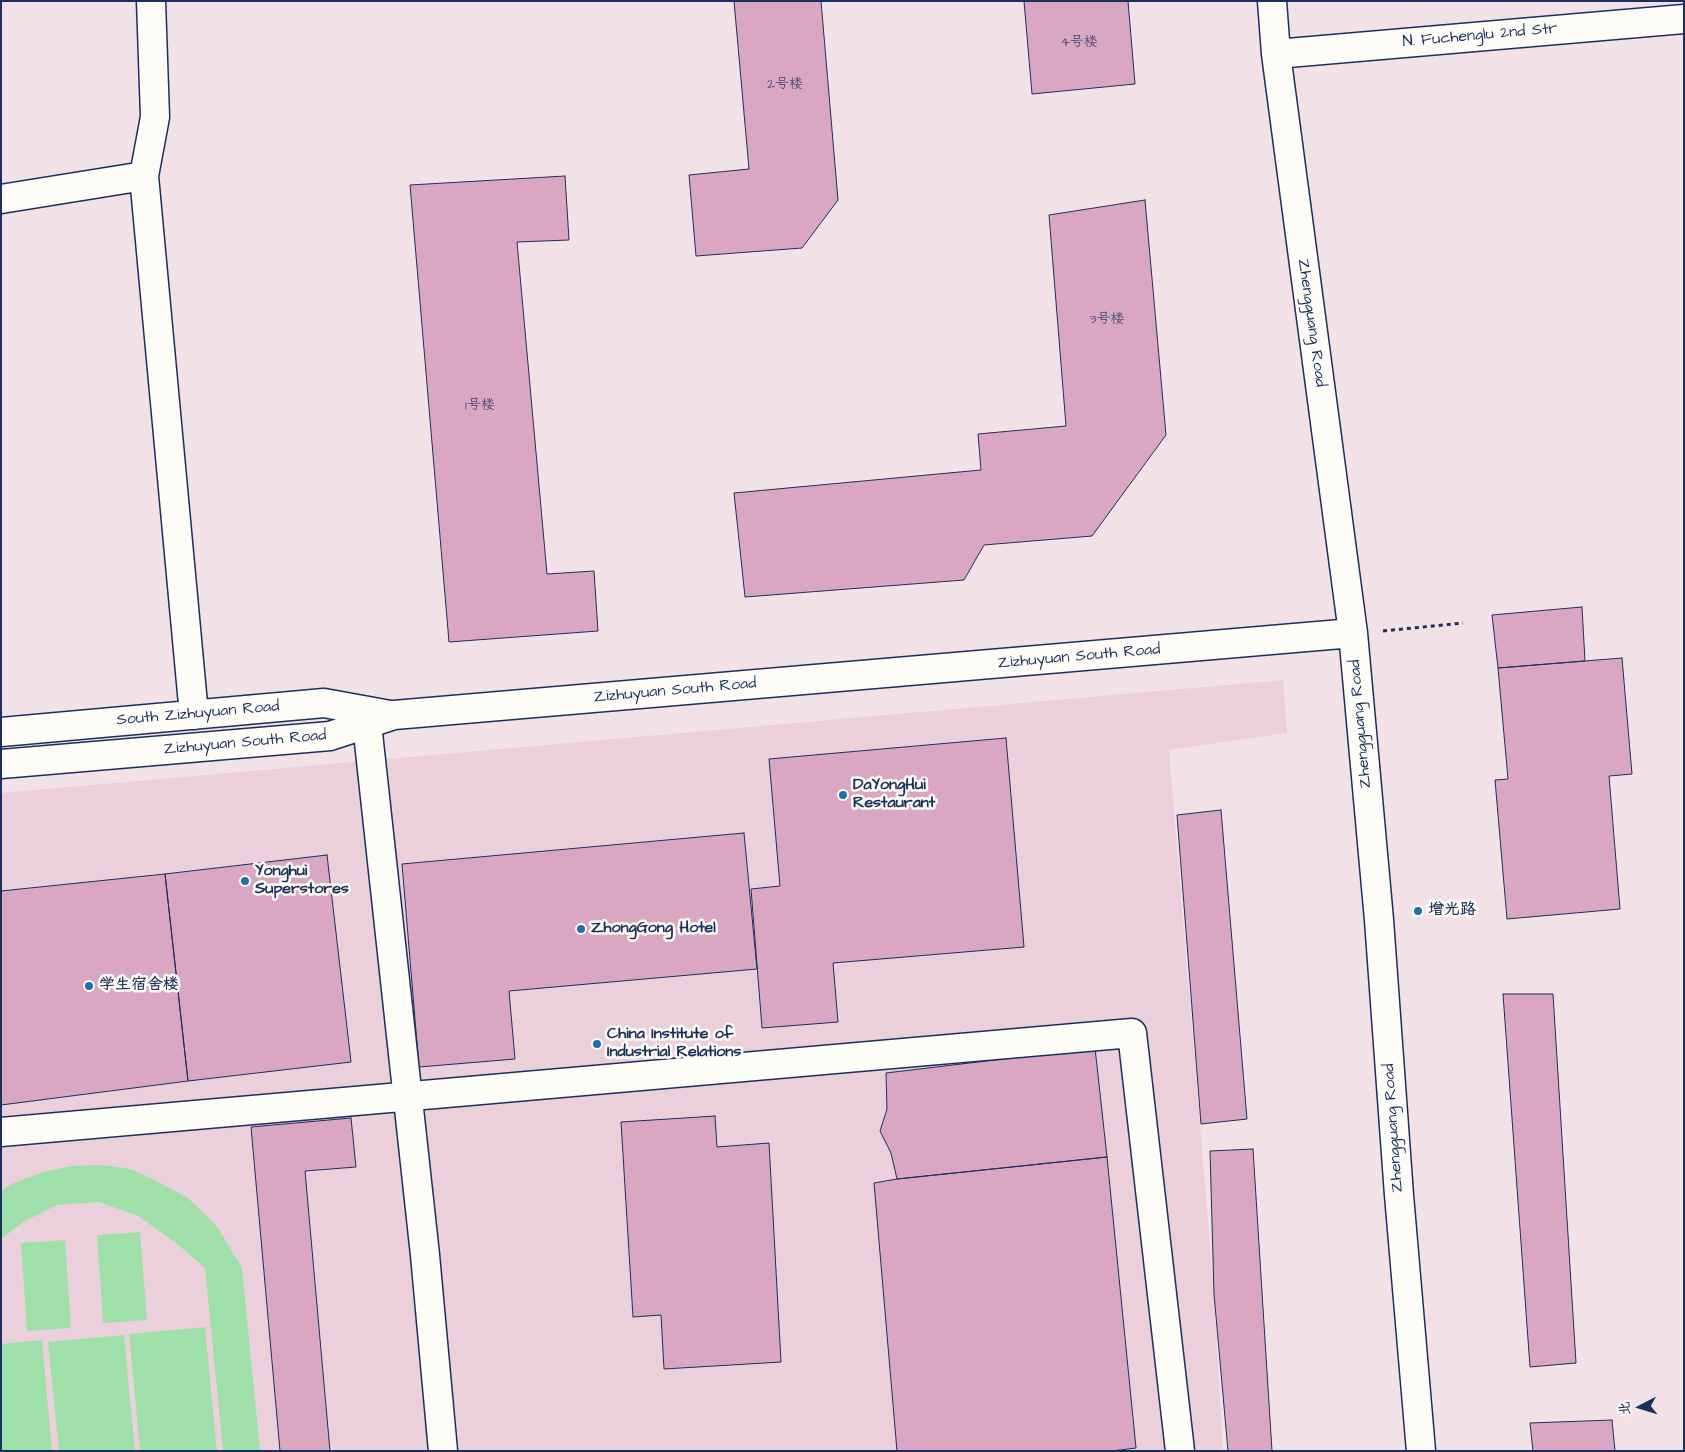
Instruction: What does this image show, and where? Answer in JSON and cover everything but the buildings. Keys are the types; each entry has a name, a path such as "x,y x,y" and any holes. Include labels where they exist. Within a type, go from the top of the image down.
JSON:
{"street":[{"path":"151,1 155,117 144,176 194,715"},
{"name":"Zhengguang Road","path":"1272,1 1276,54 1352,633 1379,920 1399,1195 1421,1451"},
{"name":"N. Fuchenglu 2nd Str","path":"1276,54 1684,19"},
{"path":"1,199 144,176"},
{"name":"Zizhuyuan South Road","path":"1,764 330,736 394,715 1352,633"},
{"name":"South Zizhuyuan Road","path":"1,732 324,703 394,715"},
{"path":"367,724 425,1255 443,1451"},
{"path":"1,1132 1132,1033 1180,1451"}],"path":[{"path":"1352,633 1463,623"}],"shaded area":[{"name":"China Institute of Industrial Relations","path":"1283,680 1287,733 1169,750 1214,1294 1223,1451 1,1451 1,793"}],"green space":[{"path":"102,1165 130,1169 188,1198 216,1225 242,1268 260,1451 223,1451 205,1268 176,1243 138,1216 99,1202 57,1205 23,1222 1,1239 1,1191 12,1184 43,1172 72,1166"},
{"path":"140,1232 147,1320 103,1323 97,1235"},
{"path":"65,1240 71,1328 27,1331 21,1243"},
{"path":"205,1327 217,1451 140,1451 129,1334"},
{"path":"124,1335 135,1451 59,1451 48,1342"},
{"path":"42,1340 52,1451 1,1451 1,1344"}],"place":[{"name":"DaYongHui Restaurant","path":"843,795"},
{"name":"Yonghui Superstores","path":"245,881"},
{"name":"增光路","path":"1418,911"},
{"name":"ZhongGong Hotel","path":"581,929"},
{"name":"学生宿舍楼","path":"89,986"},
{"name":"China Institute of Industrial Relations","path":"597,1044"}]}
